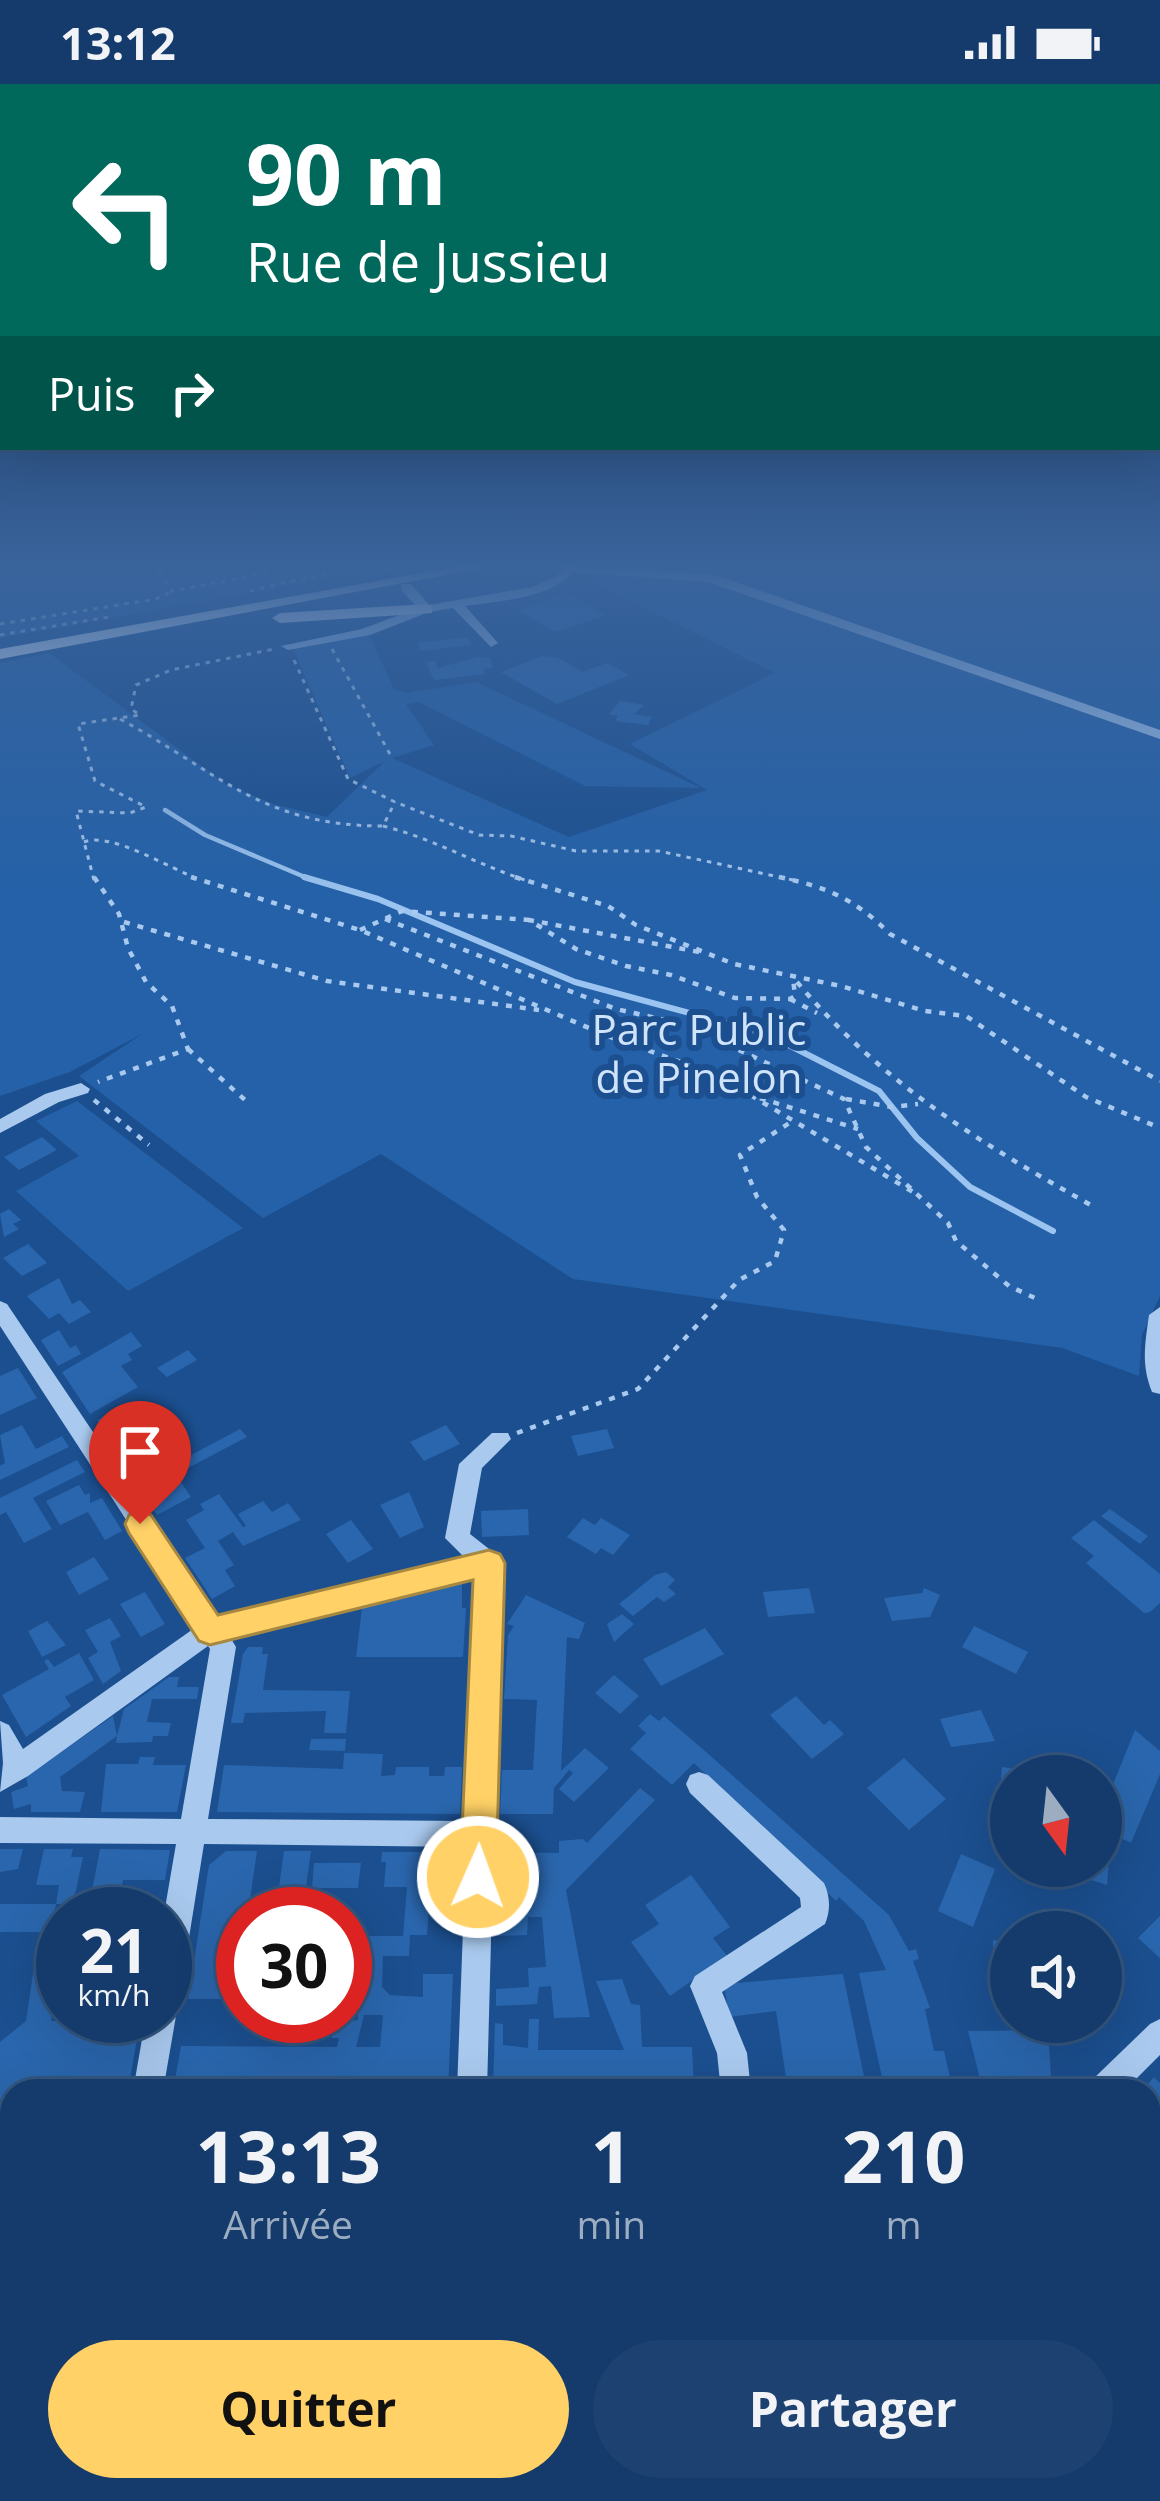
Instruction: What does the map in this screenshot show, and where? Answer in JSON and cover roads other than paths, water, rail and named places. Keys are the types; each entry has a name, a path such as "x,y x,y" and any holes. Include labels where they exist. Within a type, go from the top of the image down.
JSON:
{"street":[{"path":"991,676 1160,735"},
{"path":"0,1127 52,1098 81,1089"},
{"path":"0,1309 223,1647 183,1887"},
{"path":"1160,1316 1153,1359 1154,1378 1160,1386"},
{"path":"489,1563 457,1538 471,1464 500,1439"},
{"path":"0,1733 10,1774 210,1631 489,1563"},
{"path":"472,2079 489,1563"},
{"path":"699,1784 814,1892 815,1914 705,1985 732,2053 735,2079"},
{"path":"0,1830 479,1834"},
{"path":"1115,2079 1160,2034"},
{"path":"150,2079 156,2043"}],"waterway":[{"path":"165,810 205,835 307,878"},
{"path":"307,878 378,899 575,982 767,1034 879,1091 917,1138 970,1187 1053,1231"},
{"path":"307,878 312,880"}],"park label":[{"name":"Parc Public de Pinelon","path":"699,1052"}]}
